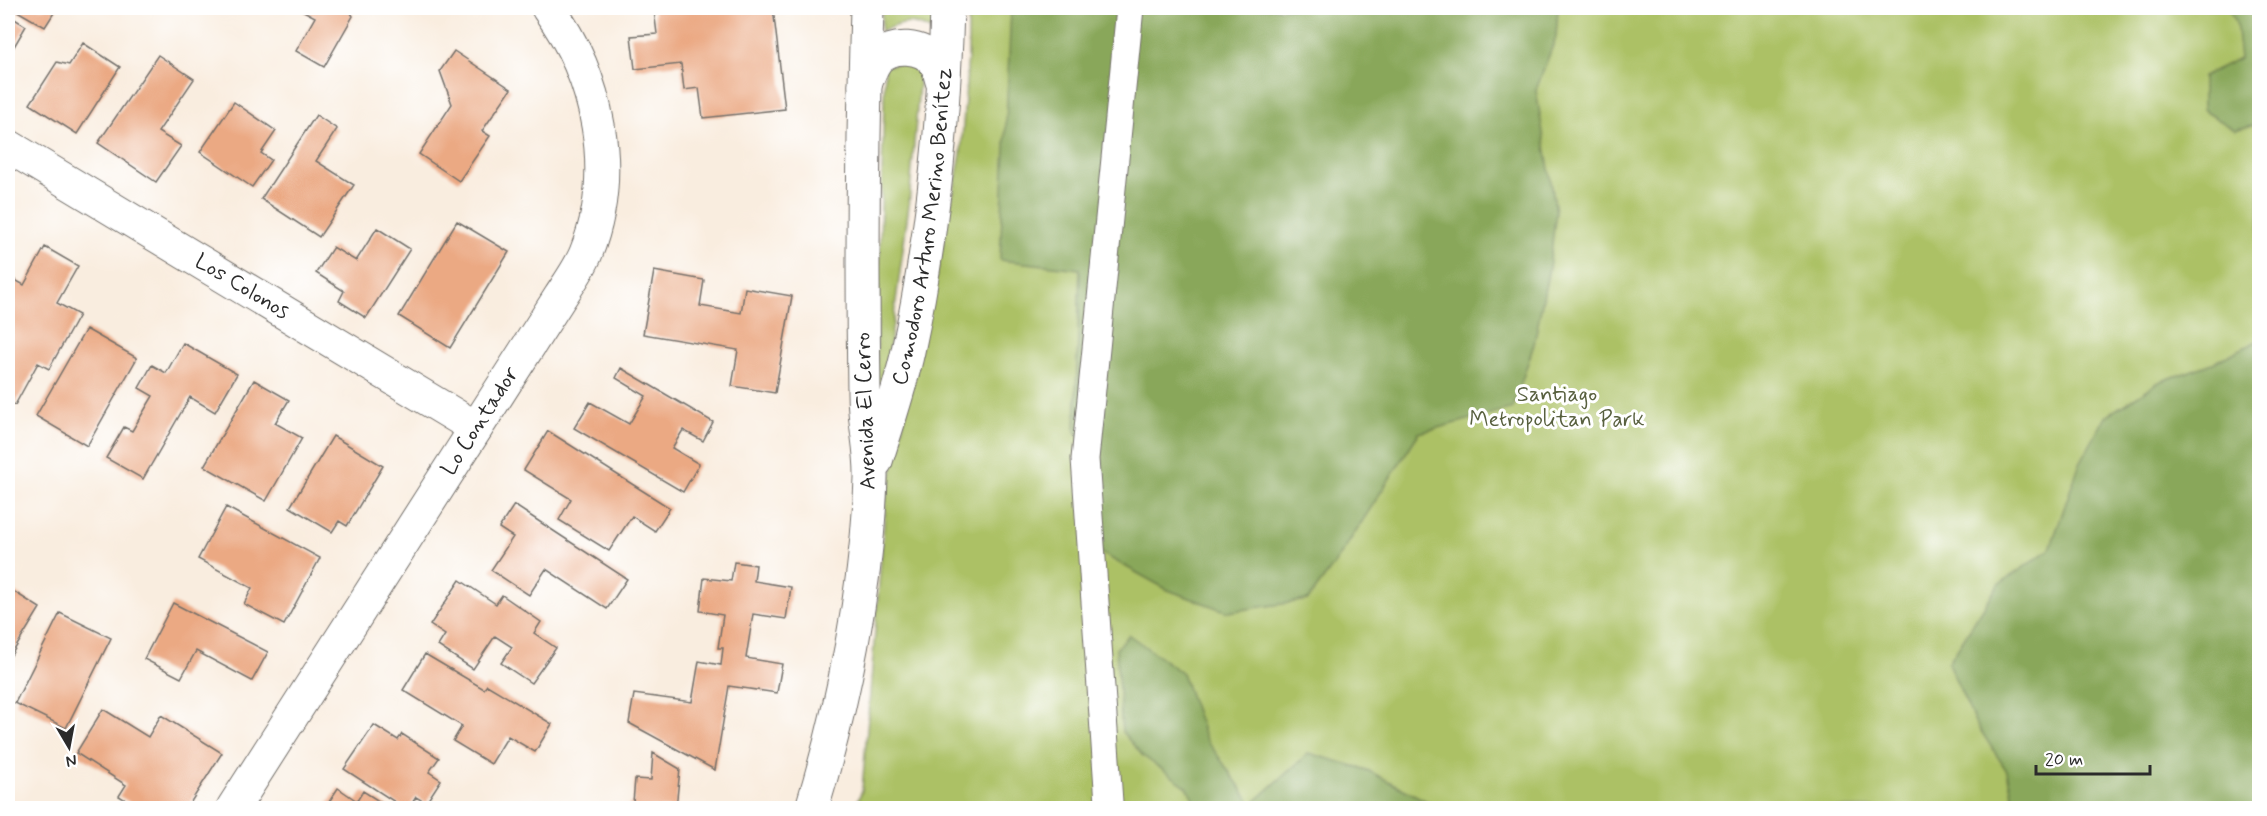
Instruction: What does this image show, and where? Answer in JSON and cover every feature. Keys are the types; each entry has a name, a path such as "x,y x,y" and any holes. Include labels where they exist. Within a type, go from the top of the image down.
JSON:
{"street":[{"name":"Lo Contador","path":"233,808 585,254 599,210 603,157 594,103 579,59 548,8"},
{"name":"Avenida El Cerro","path":"812,808 852,637 862,574 871,477 864,396 867,8"},
{"name":"Comodoro Arturo Merino Benítez","path":"871,477 910,342 926,251 935,175 947,8"},
{"path":"1107,808 1109,802 1084,459 1130,8"},
{"path":"865,85 869,72 878,58 892,50 908,47 924,52 936,63 942,81"},
{"name":"Los Colonos","path":"8,146 476,428"}],"green space":[{"path":"882,8 940,8 940,35 911,23 881,31"},
{"name":"Santiago Metropolitan Park","path":"968,8 2259,8 2259,808 855,808 862,790 886,499 938,269 961,154 968,55"},
{"path":"1011,8 1558,8 1556,37 1536,90 1556,212 1549,268 1534,344 1513,408 1419,433 1336,562 1308,600 1228,612 1168,590 1101,553 1100,457 1075,432 1080,269 1000,260"},
{"path":"2227,8 2259,8 2259,123 2235,130 2203,110 2203,76 2240,58 2236,21"},
{"path":"921,60 909,205 885,382 875,420 885,66"},
{"path":"2259,340 2259,808 2015,808 2007,771 1975,722 1948,663 1998,585 2050,549 2079,465 2106,416 2159,382 2213,363"},
{"path":"1129,635 1182,673 1206,739 1252,804 1309,753 1367,770 1440,808 1198,808 1187,787 1143,756 1122,732 1116,649"}],"building":[{"path":"12,8 57,8 45,27"},
{"path":"298,8 348,8 353,16 324,67 296,51 315,17"},
{"path":"773,8 785,109 703,118 699,88 684,90 681,64 635,69 631,36 657,34 654,10"},
{"path":"8,15 26,26 8,57"},
{"path":"83,43 120,67 77,134 30,104 57,62 69,65"},
{"path":"454,51 511,89 482,131 490,136 459,181 419,154 452,104 440,71"},
{"path":"158,55 194,79 158,132 181,146 156,182 98,143"},
{"path":"234,102 276,131 261,153 271,160 252,187 200,152"},
{"path":"316,115 337,129 316,161 354,185 319,237 261,199"},
{"path":"457,221 509,252 450,348 399,316"},
{"path":"377,228 410,249 366,318 339,301 344,291 316,273 333,247 356,261"},
{"path":"8,233 13,236 8,247"},
{"path":"45,247 78,266 57,303 79,315 49,369 38,363 15,405 8,400 8,276 24,285"},
{"path":"654,271 704,280 700,306 741,313 745,288 792,296 775,393 732,386 738,350 643,334"},
{"path":"86,329 137,358 87,446 36,416"},
{"path":"183,343 237,374 215,412 190,397 143,479 106,458 124,427 132,431 153,396 139,388 152,365 166,373"},
{"path":"621,368 713,422 703,441 683,430 672,448 699,464 683,492 574,428 590,402 629,424 646,396 616,378"},
{"path":"254,380 289,400 275,423 302,438 266,501 204,466"},
{"path":"548,431 670,508 655,531 632,516 609,551 559,520 571,499 524,470"},
{"path":"333,436 383,466 347,526 339,521 332,532 290,507"},
{"path":"514,505 627,579 607,609 546,569 529,595 491,570 513,537 499,528"},
{"path":"226,507 320,558 284,625 244,604 252,588 198,559"},
{"path":"734,562 756,565 754,581 791,587 786,619 753,614 746,658 782,664 777,693 729,686 715,770 629,723 634,694 692,702 699,661 721,665 723,648 718,648 723,615 700,611 704,578 731,581"},
{"path":"460,580 496,604 502,595 541,622 534,633 556,648 531,683 501,663 512,647 495,636 473,669 438,646 445,635 430,625"},
{"path":"8,588 40,608 8,660"},
{"path":"173,603 268,652 252,681 196,651 181,678 144,659"},
{"path":"60,613 111,638 66,728 15,703"},
{"path":"425,654 484,689 487,685 552,724 535,752 508,736 491,764 453,741 462,726 403,690"},
{"path":"103,709 148,737 161,715 222,753 187,808 139,808 119,796 126,785 76,753"},
{"path":"374,725 398,740 402,734 439,758 429,772 441,780 426,803 416,797 409,808 404,808 344,769"},
{"path":"653,753 680,769 676,808 625,808 633,802 635,779 651,780"},
{"path":"338,788 357,801 363,791 390,808 325,808"}]}
